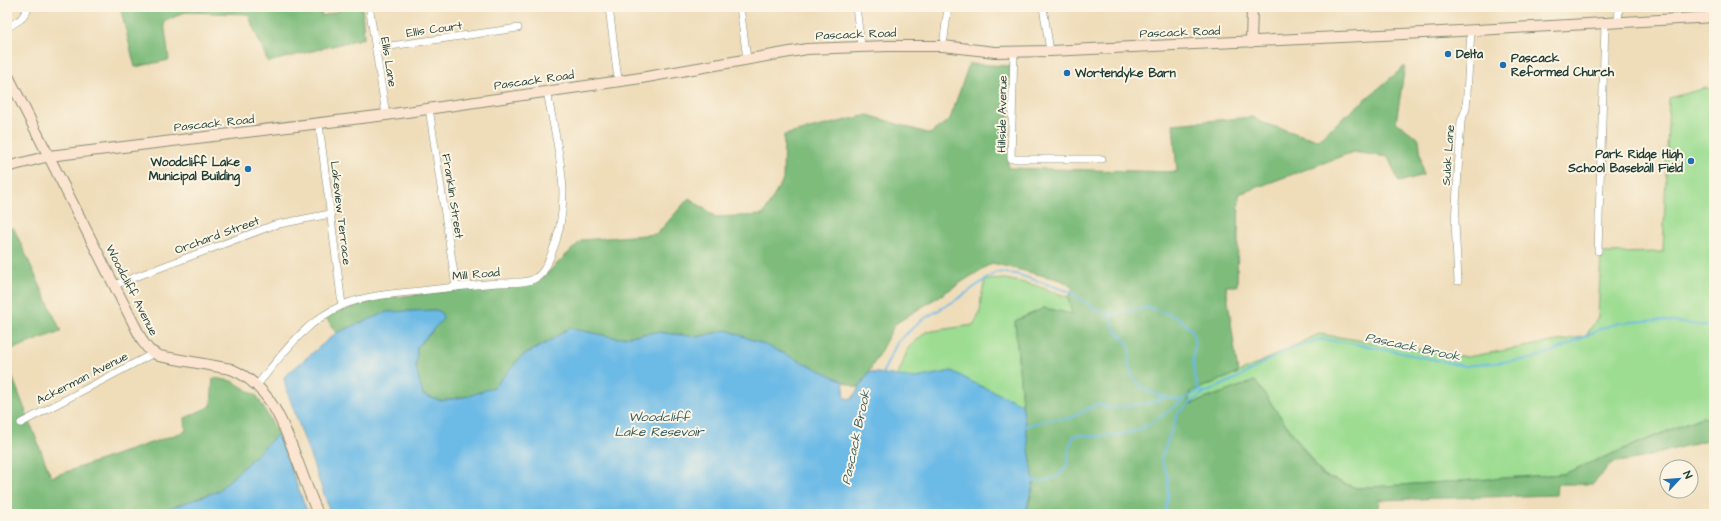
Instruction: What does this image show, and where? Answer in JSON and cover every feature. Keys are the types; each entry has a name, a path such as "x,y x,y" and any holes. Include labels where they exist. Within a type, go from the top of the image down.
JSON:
{"street":[{"path":"7,28 21,20 29,7"},
{"path":"609,7 618,80"},
{"path":"740,7 747,59"},
{"path":"856,7 861,46"},
{"path":"943,46 948,7"},
{"path":"1043,7 1050,51"},
{"path":"1251,42 1252,7"},
{"path":"1618,23 1619,7"},
{"name":"Ellis Lane","path":"370,12 386,115"},
{"name":"Pascack Road","path":"7,167 49,156 111,147 386,115 618,80 807,49 861,46 943,46 995,52 1050,51 1606,24 1711,14"},
{"path":"1598,252 1606,24"},
{"name":"Ellis Court","path":"376,48 518,28"},
{"name":"Sulak Lane","path":"1458,281 1455,222 1461,121 1466,109 1471,31"},
{"name":"Hillside Avenue","path":"1014,51 1012,159 1102,159"},
{"name":"Woodcliff Avenue","path":"7,74 26,115 49,156 136,331 143,342 154,353 167,358 231,369 246,376 258,386 271,402 283,422 318,514"},
{"name":"Mill Road","path":"258,386 303,331 315,321 342,305 374,296 456,286 528,281 540,275 544,270 557,241 561,225 564,193 563,179 547,91"},
{"name":"Franklin Street","path":"429,108 456,286"},
{"name":"Lakeview Terrace","path":"319,124 342,305"},
{"name":"Orchard Street","path":"114,285 274,225 330,214"},
{"name":"Ackerman Avenue","path":"20,422 154,353"}],"green space":[{"path":"120,7 320,7 322,16 338,11 340,7 362,7 364,38 268,62 248,14 185,12 164,22 169,60 135,67"},
{"path":"969,64 1010,66 1008,168 1177,172 1173,124 1253,117 1260,122 1317,140 1405,66 1396,122 1419,139 1423,175 1399,182 1388,157 1353,152 1239,194 1237,286 1226,286 1238,373 1190,392 1188,405 1255,381 1322,475 1356,488 1563,474 1702,417 1714,419 1714,438 1642,458 1612,463 1593,484 1557,484 1556,495 1378,500 1380,514 1026,514 1034,484 1022,404 1015,321 1044,308 1072,314 1068,297 1073,288 1061,280 992,263 895,324 869,372 858,388 727,330 698,337 657,332 617,338 569,328 548,342 522,356 494,387 469,396 440,401 423,395 416,368 417,347 432,332 441,312 436,310 387,312 336,333 325,316 379,299 540,280 582,240 657,234 689,198 716,217 763,215 783,180 784,135 868,115 930,134 950,119"},
{"path":"1706,88 1714,89 1714,419 1701,417 1563,474 1356,488 1323,475 1255,381 1188,405 1190,392 1238,373 1319,334 1467,357 1586,336 1598,317 1601,253 1663,252 1669,98"},
{"path":"13,227 61,331 7,351 7,230"},
{"path":"1005,279 1034,285 1068,297 1072,314 1044,308 1015,321 1022,404 1034,481 1025,514 879,407 900,370 908,348 926,332 973,325 980,313 981,298 985,280"},
{"path":"7,363 51,477 186,431 185,418 211,406 213,378 232,381 257,396 278,434 218,491 154,514 7,514"}],"water":[{"name":"Woodcliff Lake Resevoir","path":"436,310 441,312 443,319 417,347 416,368 423,395 441,401 469,396 494,387 522,356 548,342 569,328 617,338 657,332 698,337 727,330 770,347 843,381 845,398 852,399 869,372 915,378 952,371 974,383 1022,404 1034,481 1025,514 331,514 286,388 284,377 336,333 387,312"},
{"path":"278,434 308,514 154,514 218,491"}],"waterway":[{"name":"Pascack Brook","path":"881,376 897,343 920,321 956,300 996,272 1016,274 1071,292 1092,307 1110,315 1148,307 1177,317 1192,330 1195,344 1193,358 1194,374 1199,391 1207,392"},
{"path":"1110,315 1115,330 1129,346 1129,365 1132,375 1142,388 1148,392 1181,400"},
{"name":"Pascack Brook","path":"1165,514 1168,496 1168,477 1161,459 1178,413 1199,396 1241,376 1288,349 1322,339 1374,347 1464,366 1531,359 1559,349 1602,328 1619,323 1658,320 1714,327"},
{"path":"1033,481 1044,481 1058,476 1067,466 1069,447 1074,436 1110,436 1135,431 1155,421 1184,399 1199,391"},
{"path":"1023,427 1046,420 1071,418 1097,404 1112,408 1150,403 1166,397"}],"place":[{"name":"Delta","path":"1448,54"},
{"name":"Pascack Reformed Church","path":"1503,65"},
{"name":"Wortendyke Barn","path":"1067,73"},
{"name":"Park Ridge High School Baseball Field","path":"1691,161"},
{"name":"Woodcliff Lake Municipal Building","path":"248,169"}]}
